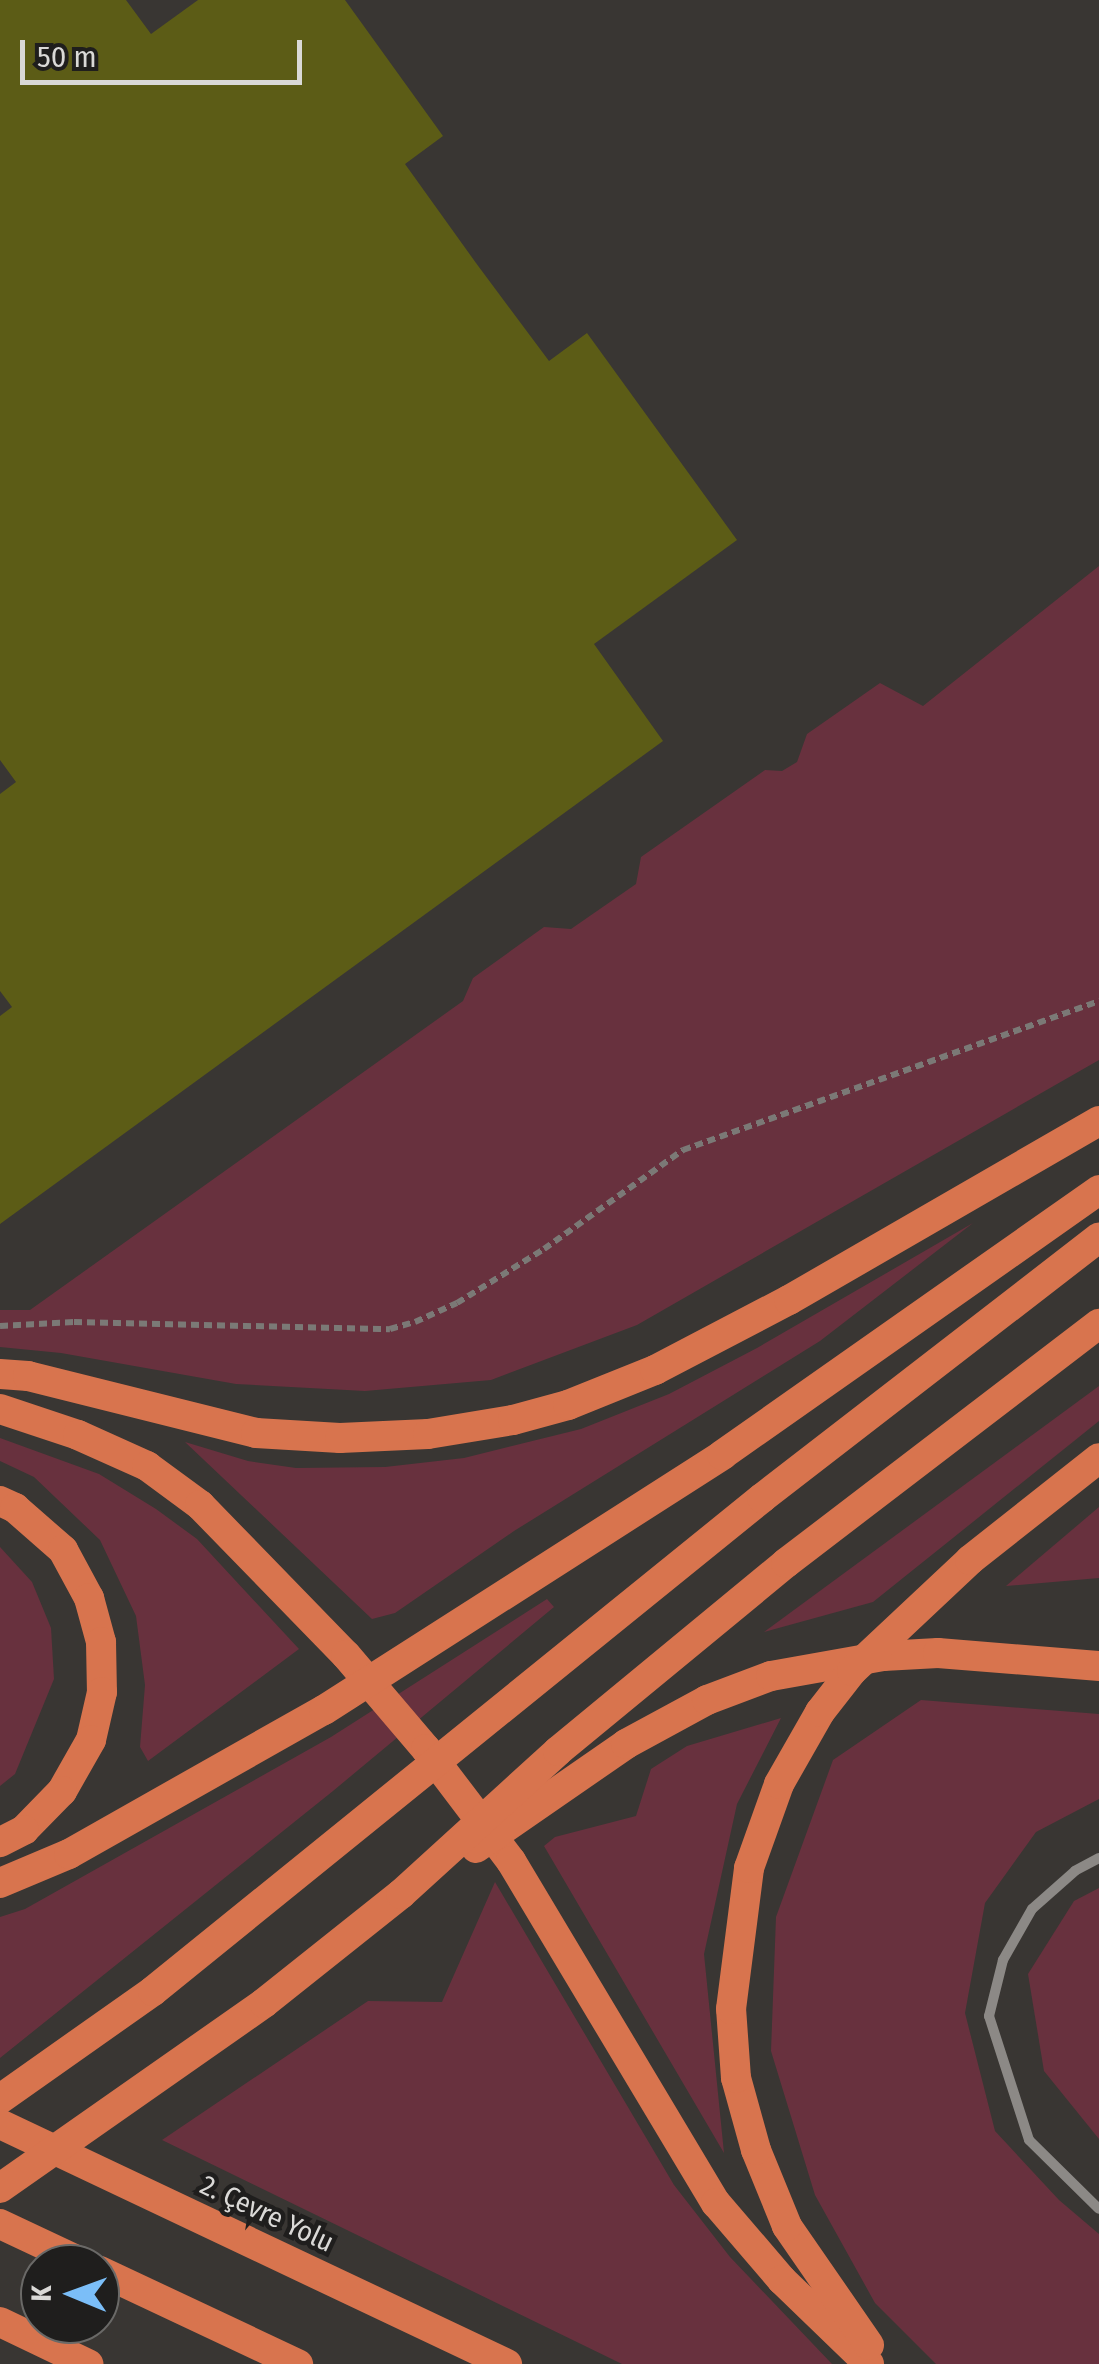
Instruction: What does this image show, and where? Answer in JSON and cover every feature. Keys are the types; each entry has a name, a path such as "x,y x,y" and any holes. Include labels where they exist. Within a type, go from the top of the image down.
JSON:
{"highway":[{"path":"0,1374 28,1376 256,1434 340,1438 428,1434 513,1420 568,1406 655,1370 789,1300 1099,1121"},
{"path":"0,1883 69,1854 324,1710 722,1455 1099,1190"},
{"path":"0,2098 153,1991 762,1498 1099,1238"},
{"path":"0,2188 264,2003 401,1894 558,1751 786,1563 1099,1324"},
{"path":"0,1409 78,1434 147,1466 200,1505 280,1582 426,1749 511,1861 716,2203 782,2280 869,2364"},
{"path":"882,2364 786,2226 756,2150 736,2078 730,2009 749,1868 779,1784 820,1712 905,1618 970,1560 1099,1458"},
{"path":"0,1501 16,1508 63,1550 90,1598 100,1642 102,1692 91,1740 62,1790 24,1830 0,1842"},
{"path":"401,1894 517,1824 626,1744 707,1700 771,1676 883,1656 938,1653 1099,1666"},
{"name":"2. Çevre Yolu","path":"0,2124 507,2364"},
{"path":"5,2227 41,2244"},
{"path":"120,2280 298,2364"},
{"path":"0,2322 88,2364"}],"street":[{"path":"1099,1858 1075,1871 1032,1909 1003,1960 989,2016 1029,2140 1099,2209"}],"path":[{"path":"0,1326 74,1322 390,1328 415,1322 457,1303 544,1249 683,1150 1099,1001"}],"shaded area":[{"path":"1099,566 1099,1060 637,1325 491,1380 365,1391 236,1384 61,1353 0,1347 0,1310 30,1310 463,1001 473,978 544,927 571,929 636,884 641,857 765,770 782,771 797,762 807,734 880,683 923,706"},
{"path":"973,1223 820,1341 514,1531 395,1613 372,1619 185,1442 248,1461 296,1468 385,1467 464,1458 581,1429 669,1394 757,1348"},
{"path":"1099,1386 1099,1421 873,1602 764,1632"},
{"path":"0,1438 99,1474 156,1509 197,1539 299,1649 148,1761 140,1747 145,1685 136,1616 100,1540 34,1477 0,1461"},
{"path":"1099,1507 1099,1578 1006,1586"},
{"path":"0,1547 32,1582 51,1628 54,1679 15,1774 0,1786"},
{"path":"547,1599 554,1607 333,1791 0,2058 0,1917 25,1909 331,1737"},
{"path":"921,1700 1099,1714 1099,1799 1036,1832 985,1903 965,2013 995,2131 1059,2200 1099,2234 1099,2364 936,2364 875,2303 815,2195 771,2051 776,1917 833,1760"},
{"path":"781,1718 737,1804 704,1954 724,2153 544,1846 555,1837 636,1816 651,1769 687,1746"},
{"path":"495,1882 674,2185 730,2257 832,2364 622,2364 162,2140 368,2001 442,2002"},
{"path":"1099,1888 1099,2139 1044,2071 1028,1974 1074,1901"}],"building":[{"path":"0,0 126,0 151,34 198,0 345,0 443,136 405,164 476,263 549,361 587,333 737,540 594,644 663,741 0,1224 0,1016 12,1007 0,991 0,794 16,782 0,760"}]}
